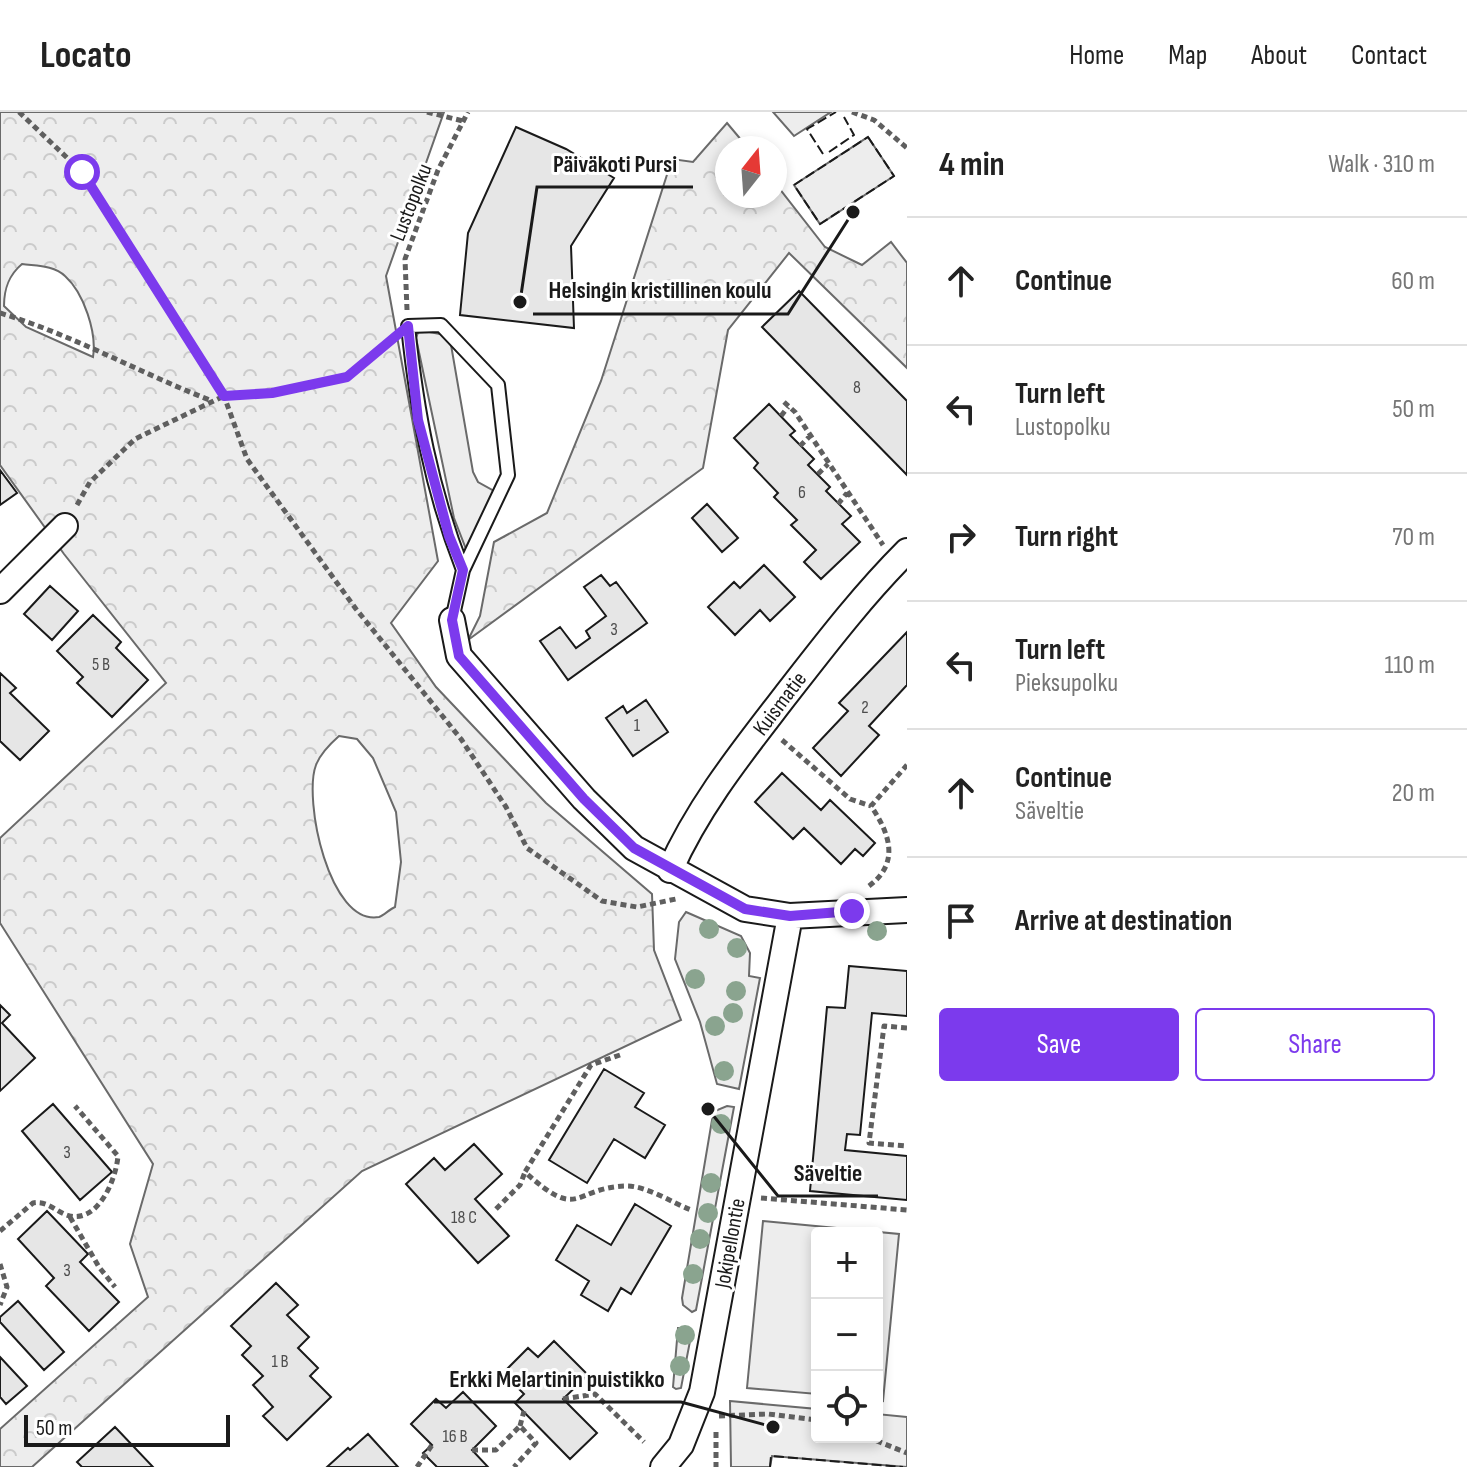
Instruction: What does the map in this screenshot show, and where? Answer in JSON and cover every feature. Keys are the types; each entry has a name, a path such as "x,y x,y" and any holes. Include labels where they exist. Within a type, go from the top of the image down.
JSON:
{"street":[{"path":"0,591 65,526"},
{"name":"Kuismatie","path":"670,870 688,830 728,771 837,627 902,556"},
{"path":"452,620 459,656 609,825 634,848 745,909 790,916 907,910"},
{"name":"Jokipellontie","path":"663,1467 681,1445 702,1392 790,916"}],"lane":[{"path":"452,620 463,570 508,475 498,385 441,325 408,326 418,420 449,536 463,570"}],"path":[{"path":"19,112 82,172 224,396 247,459 356,609 461,739 506,807 527,848 602,901 637,907 680,898"},
{"path":"427,112 463,121"},
{"name":"Lustopolku","path":"408,326 405,259 438,170 468,112"},
{"path":"852,112 874,120 907,148"},
{"path":"0,313 41,325 144,375 213,402"},
{"path":"65,526 90,482 135,439 224,396 272,393 347,377 408,326"},
{"path":"781,416 786,404 847,493 902,556"},
{"path":"800,446 810,436"},
{"path":"818,474 828,464"},
{"path":"838,504 847,493"},
{"path":"775,734 850,799 871,806 885,827 889,859 881,877 860,893 852,911"},
{"path":"871,806 907,765"},
{"path":"907,1028 884,1026 869,1143 907,1146"},
{"path":"496,1209 520,1185 591,1065 620,1055"},
{"path":"0,1231 33,1203 40,1202 69,1216 84,1215 96,1208 112,1181 118,1156 75,1106"},
{"path":"525,1172 547,1192 567,1201 631,1186 691,1210"},
{"path":"756,1197 907,1210"},
{"path":"69,1216 99,1267 115,1287"},
{"path":"0,1264 7,1287 0,1305"},
{"path":"563,1399 595,1394 644,1442"},
{"path":"472,1450 496,1450 520,1426 524,1411"},
{"path":"716,1467 717,1416 768,1414 811,1419"},
{"path":"514,1467 536,1443 520,1426"},
{"path":"882,1443 907,1453"},
{"path":"417,1467 432,1445"}],"shaded area":[{"path":"773,112 831,112 794,136"},
{"path":"868,137 894,176 820,224 794,185"},
{"path":"419,330 445,335 450,339 473,472 478,482 494,491 470,548 466,549 454,518 416,338"},
{"path":"686,912 741,936 750,953 749,976 760,978 739,1089 717,1084 700,1022 675,959 679,922"},
{"path":"727,1106 734,1107 696,1310 692,1312 683,1305 682,1298 712,1120 715,1111"},
{"path":"763,1221 826,1227 811,1227 811,1393 747,1388"},
{"path":"883,1232 899,1234 883,1401"},
{"path":"678,1328 686,1328 691,1336 681,1388 676,1389 673,1387"},
{"path":"730,1401 811,1408 811,1443 883,1443 883,1415 907,1417 907,1467 772,1456 770,1467 731,1467"}],"green space":[{"path":"0,112 444,112 386,276 438,561 391,623 436,687 546,803 652,894 654,950 681,1020 362,1171 32,1467 0,1467 0,1429 148,1297 130,1244 153,1164 0,923 0,838 166,683 64,554 0,465","holes":["22,264 56,270 72,283 88,314 93,357 26,327 4,306 8,282","339,736 357,739 373,758 396,812 401,862 395,907 379,917 361,914 346,902 334,882 317,830 313,804 316,765"]},
{"path":"727,123 738,136 716,136"},
{"path":"715,137 715,208 787,208 787,198 825,247 862,265 891,242 907,263 907,368 789,253 728,330 703,468 468,640 480,616 494,542 547,513 601,381 672,159 693,162"}],"building":[{"path":"516,127 566,149 614,178 571,246 574,328 460,315 468,233"},
{"path":"799,291 907,401 907,475 762,327"},
{"path":"769,404 795,431 790,435 814,459 808,465 830,487 826,491 851,516 842,524 860,542 821,579 804,562 816,550 791,525 797,520 774,497 778,493 754,468 758,463 734,438"},
{"path":"0,470 17,493 0,505"},
{"path":"707,504 738,538 722,552 692,518"},
{"path":"764,565 795,597 770,621 760,610 735,635 708,607 734,582 740,588"},
{"path":"601,575 610,586 616,582 647,623 568,680 540,641 560,627 576,648 590,638 586,631 606,616 584,587"},
{"path":"50,586 78,611 52,640 24,614"},
{"path":"93,615 121,642 116,648 148,680 112,717 77,683 83,677 57,651"},
{"path":"907,632 907,685 869,726 879,735 841,776 813,748 848,711 839,703"},
{"path":"0,673 16,688 10,693 49,731 20,760 0,741"},
{"path":"646,700 668,732 633,756 606,718 623,706 627,713"},
{"path":"782,773 821,810 830,800 875,843 863,856 855,849 841,864 804,828 793,839 755,802"},
{"path":"849,966 907,971 907,1016 872,1013 860,1135 847,1134 845,1150 907,1156 907,1200 810,1191 827,1007 845,1008"},
{"path":"0,1005 10,1015 2,1023 35,1058 0,1091"},
{"path":"604,1069 644,1093 635,1107 665,1125 645,1158 614,1139 587,1183 549,1160"},
{"path":"53,1104 112,1172 80,1200 22,1131"},
{"path":"474,1144 502,1174 475,1199 509,1236 478,1263 406,1184 434,1158 445,1170"},
{"path":"635,1204 671,1226 631,1294 621,1288 608,1311 581,1295 589,1281 556,1260 577,1225 611,1245"},
{"path":"47,1211 88,1254 80,1262 119,1302 89,1331 46,1286 54,1278 18,1239"},
{"path":"276,1283 298,1305 287,1315 309,1337 298,1348 318,1368 310,1376 331,1397 287,1440 263,1416 273,1407 253,1385 263,1376 242,1355 251,1346 231,1326"},
{"path":"18,1301 64,1352 44,1370 0,1322 0,1317"},
{"path":"554,1341 588,1375 563,1399 597,1433 570,1459 515,1403 524,1394 503,1373 528,1348 538,1357"},
{"path":"0,1357 27,1386 6,1404 0,1397"},
{"path":"463,1392 496,1426 472,1450 488,1467 437,1467 423,1453 432,1445 411,1424 436,1399 446,1408"},
{"path":"115,1427 153,1467 82,1467 77,1462"},
{"path":"368,1434 398,1467 327,1467 348,1448 350,1450"}],"fence":[{"path":"823,154 807,129 836,112"},
{"path":"829,152 854,135 844,117"},
{"path":"868,137 894,176 820,224 794,185 868,137"},
{"path":"770,1467 771,1456 903,1467"}],"place":[{"name":"Helsingin kristillinen koulu","path":"853,212"},
{"name":"Päiväkoti Pursi","path":"520,302"},
{"name":"Säveltie","path":"708,1109"},
{"name":"Erkki Melartinin puistikko","path":"773,1427"}],"route":[{"path":"82,172 224,396 272,393 347,377 408,326 418,420 449,536 463,570 452,620 459,656 584,799 634,848 745,909 790,916 852,911"}]}
